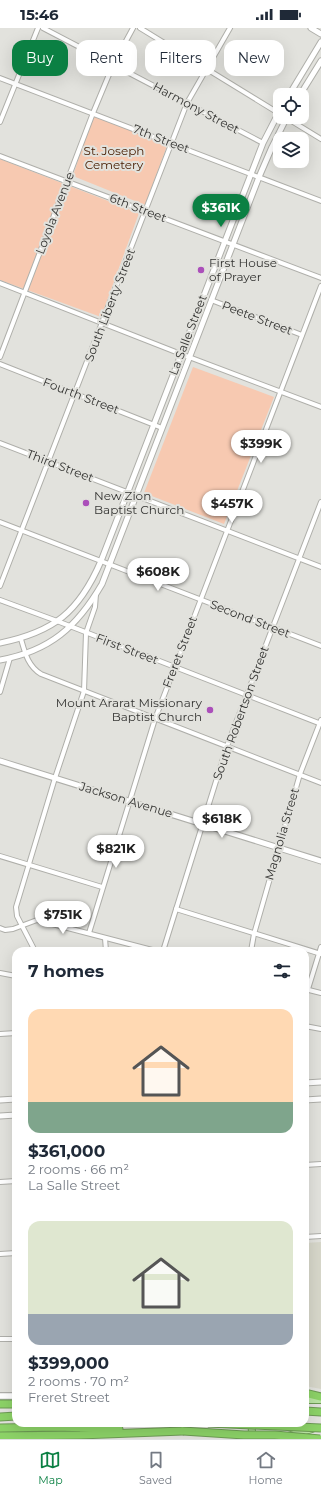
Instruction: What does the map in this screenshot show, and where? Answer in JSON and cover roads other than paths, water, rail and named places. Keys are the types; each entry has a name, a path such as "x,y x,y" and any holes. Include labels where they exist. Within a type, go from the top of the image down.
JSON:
{"highway":[{"path":"309,1394 321,1398"},
{"path":"0,1404 12,1404"},
{"path":"309,1411 321,1412"},
{"path":"0,1417 12,1416"},
{"path":"0,1428 57,1427 183,1431 275,1435 320,1439"},
{"path":"309,1427 321,1427"},
{"path":"0,1436 183,1431"}],"main road":[{"path":"0,1396 12,1396"},
{"path":"309,1400 321,1398"},
{"path":"249,1439 252,1432 251,1427"},
{"path":"277,1427 278,1439 299,1436 321,1427"}],"street":[{"path":"0,122 38,28"},
{"name":"Harmony Street","path":"43,28 76,45"},
{"name":"Loyola Avenue","path":"127,40 134,28"},
{"path":"140,28 160,40"},
{"name":"South Liberty Street","path":"216,51 230,28"},
{"path":"311,28 321,34"},
{"path":"293,88 321,42"},
{"path":"304,88 321,61"},
{"path":"216,74 273,108"},
{"name":"Loyola Avenue","path":"0,357 67,180 108,76"},
{"name":"Harmony Street","path":"135,76 263,143"},
{"name":"South Liberty Street","path":"0,586 188,103 202,76"},
{"name":"7th Street","path":"0,78 321,201"},
{"name":"La Salle Street","path":"0,644 21,639 57,621 74,608 89,587 101,561 263,143 273,124"},
{"name":"La Salle Street","path":"0,660 25,654 52,641 70,627 82,614 96,594 110,564 259,177 283,124"},
{"path":"297,124 321,139"},
{"name":"6th Street","path":"0,156 67,180 321,278"},
{"path":"0,283 190,358 321,407"},
{"name":"Freret Street","path":"89,932 154,718 321,286"},
{"name":"Peete Street","path":"211,300 302,335"},
{"name":"Fourth Street","path":"0,364 162,428"},
{"name":"Third Street","path":"0,443 321,567"},
{"name":"South Robertson Street","path":"164,947 227,746 321,502"},
{"name":"Second Street","path":"0,522 321,646"},
{"path":"33,947 21,926 17,916 16,907 55,778 84,691 86,633 95,607 96,594"},
{"name":"First Street","path":"0,600 247,696 321,723"},
{"path":"21,639 28,661 36,671 321,783"},
{"path":"0,692 10,658"},
{"name":"Magnolia Street","path":"252,947 278,848 300,774 321,723"},
{"name":"Jackson Avenue","path":"0,761 321,861"},
{"path":"0,856 102,887"},
{"path":"176,909 297,947"},
{"path":"0,928 10,929 37,920 89,932 105,938 140,947"},
{"path":"105,938 106,947"},
{"path":"309,982 320,954 321,947"},
{"path":"309,951 320,954"},
{"path":"0,973 12,975"},
{"path":"309,990 321,993"},
{"path":"309,1027 321,1029"},
{"path":"0,1034 12,1033"},
{"path":"309,1083 321,1082"},
{"path":"0,1100 12,1099"},
{"path":"309,1100 321,1099"},
{"path":"0,1116 12,1115"},
{"path":"309,1165 321,1164"},
{"path":"0,1182 12,1181"},
{"path":"309,1237 321,1236"},
{"path":"0,1254 12,1253"},
{"path":"0,1339 12,1339"}],"place":[{"name":"First House of Prayer","path":"201,270"},
{"name":"New Zion Baptist Church","path":"86,503"},
{"name":"Mount Ararat Missionary Baptist Church","path":"210,710"}],"park label":[{"name":"St. Joseph Cemetery","path":"114,158"}]}
